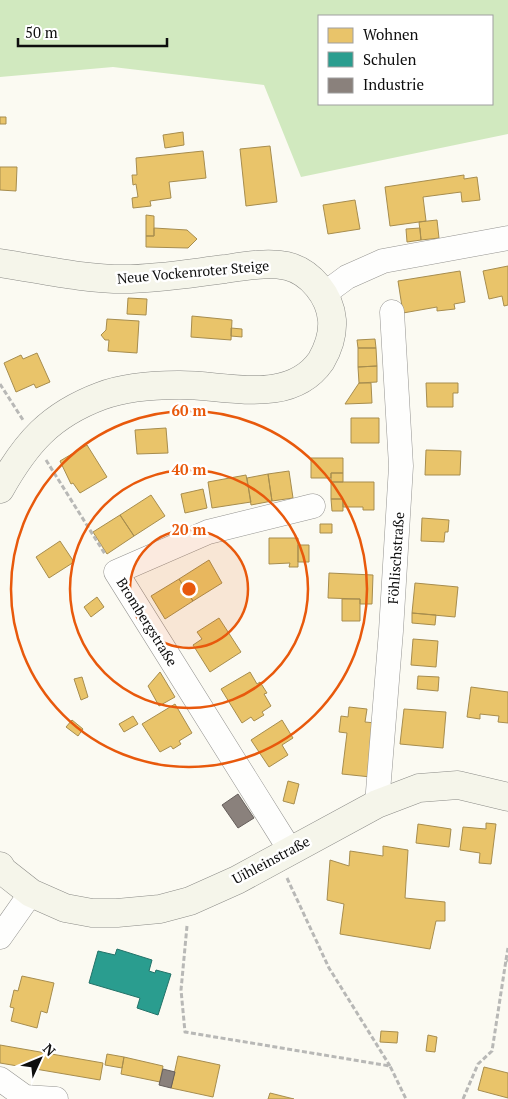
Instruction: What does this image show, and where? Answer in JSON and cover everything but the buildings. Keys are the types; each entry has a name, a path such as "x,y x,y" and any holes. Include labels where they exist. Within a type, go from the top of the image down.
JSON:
{"main road":[{"name":"Neue Vockenroter Steige","path":"0,263 81,276 124,279 165,277 260,264 286,266 298,270 308,277 324,294 330,306 332,319 332,330 327,351 316,368 290,386 268,390 180,385 154,386 125,390 102,396 82,404 53,421 35,437 18,459 0,489"},
{"name":"Uihleinstraße","path":"31,893 65,908 92,913 118,913 160,909 190,901 237,880 377,804 419,788 458,785 508,796"},
{"path":"0,866 3,871 31,893"}],"street":[{"path":"324,294 347,276 383,261 508,238"},
{"name":"Föhlischstraße","path":"377,804 402,466 392,312"},
{"name":"Brombergstraße","path":"284,853 116,572 208,532 313,506"},
{"path":"0,937 31,893"},
{"path":"0,1079 25,1097 56,1099"}],"path":[{"path":"0,384 35,437 42,453 116,572"},
{"path":"284,853 329,968 390,1066 406,1099"},
{"path":"190,901 181,990 185,1032 390,1066"},
{"path":"463,1099 478,1064 492,1051 508,948"}],"green space":[{"path":"0,0 508,0 508,134 301,177 264,85 113,67 0,77"}]}
